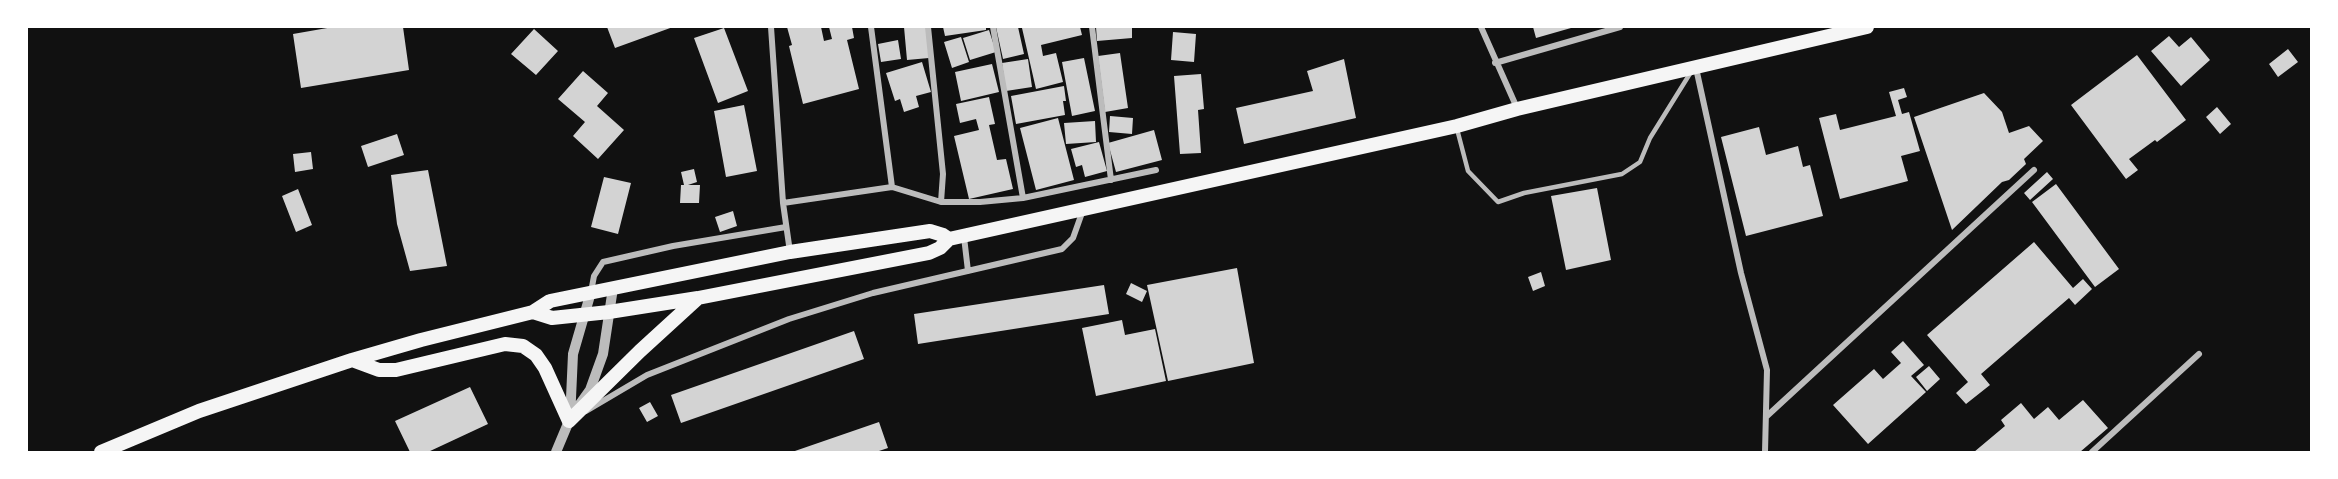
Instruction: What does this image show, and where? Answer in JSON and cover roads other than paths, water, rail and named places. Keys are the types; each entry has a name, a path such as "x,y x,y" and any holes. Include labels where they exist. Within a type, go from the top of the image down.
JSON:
{"main road":[{"path":"533,312 552,318 609,312 698,298 929,253 940,248 949,239 1456,126 1695,66 1867,27"},
{"path":"101,452 199,411 352,360 533,312 550,301 790,252 930,231 949,239"},
{"path":"352,360 379,370 396,370 505,344 523,346 536,355 545,368 569,421 698,298"}],"street":[{"path":"771,27 783,203 790,252"},
{"path":"871,27 892,187"},
{"path":"928,27 943,174 941,202"},
{"path":"993,27 1023,198"},
{"path":"1092,27 1111,180"},
{"path":"1481,27 1517,109"},
{"path":"1495,63 1620,27"},
{"path":"1695,66 1740,273 1767,370 1765,452"},
{"path":"783,203 892,187 941,202 980,202 1023,198 1156,170"},
{"path":"1767,416 2034,170"},
{"path":"569,421 647,375 789,319 873,293 1062,249 1073,238 1084,210"},
{"path":"569,421 573,354 594,276 603,262 673,246 786,227"},
{"path":"964,236 968,271"},
{"path":"556,452 569,421 590,390 603,354 613,288"},
{"path":"2092,452 2199,354"}],"lane":[{"path":"1456,126 1468,171 1498,202 1524,194 1622,174 1640,162 1650,138 1695,66"}]}
